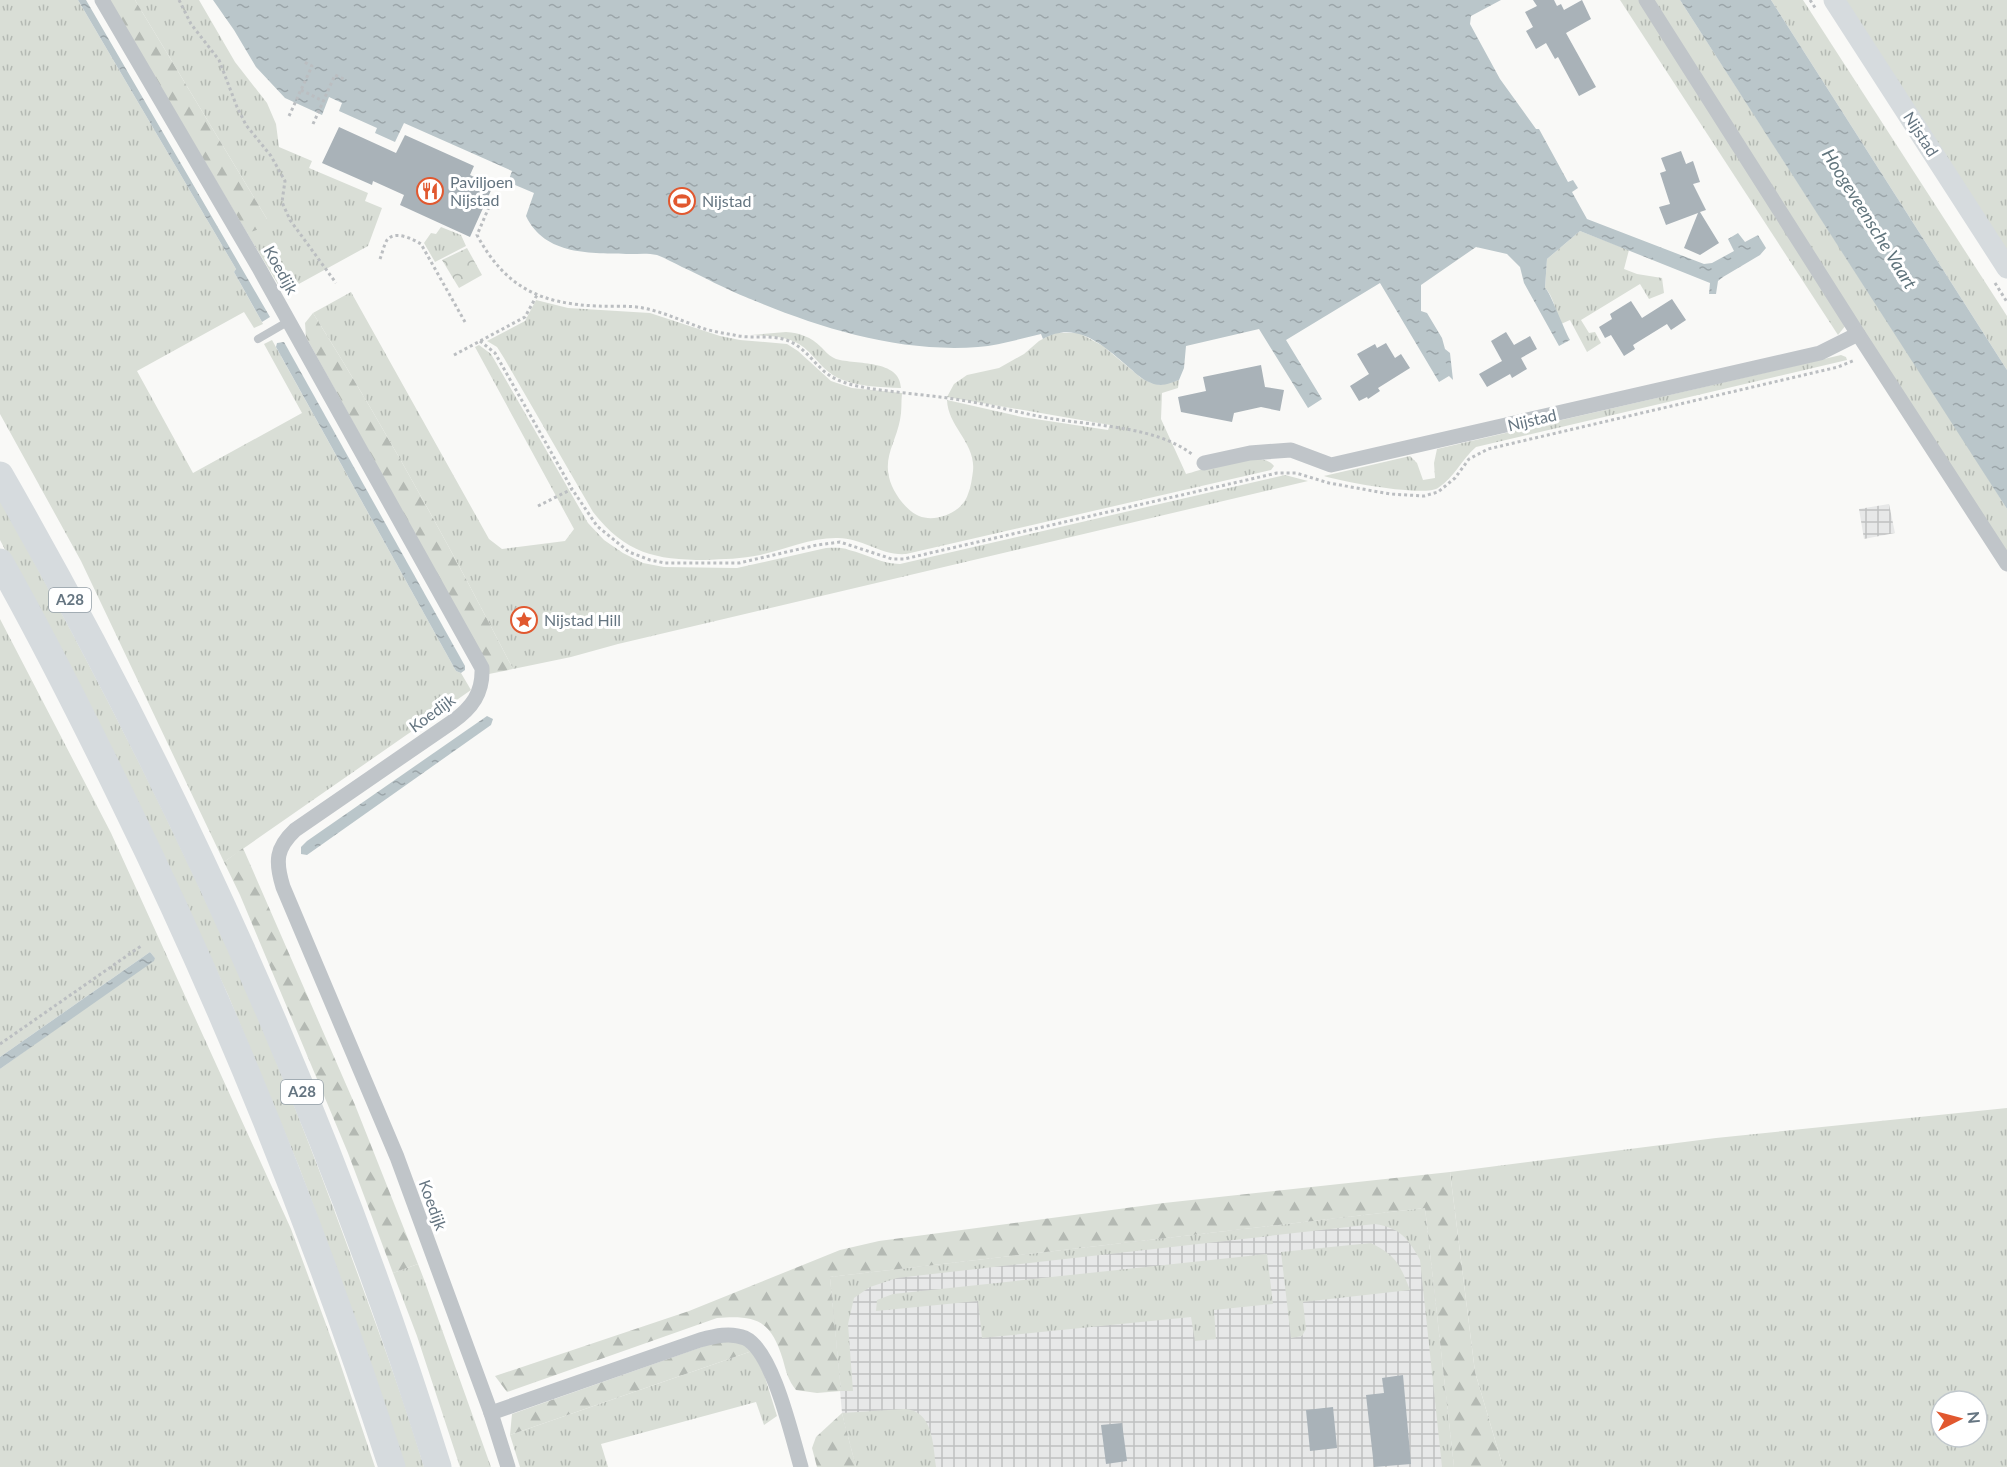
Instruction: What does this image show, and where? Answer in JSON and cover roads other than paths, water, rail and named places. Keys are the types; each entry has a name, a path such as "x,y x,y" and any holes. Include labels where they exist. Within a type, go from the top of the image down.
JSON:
{"highway":[{"name":"A28","path":"0,475 137,728 223,908 301,1089 370,1266 438,1467"},
{"name":"A28","path":"0,562 64,682 158,871 225,1020 303,1212 393,1467"}],"street":[{"name":"Koedijk","path":"102,0 289,321 482,668 482,681 478,695 469,708 295,830 280,848 278,863 280,879 286,895 397,1157 491,1413 508,1467"},
{"path":"1646,0 2007,564"},
{"name":"Nijstad","path":"1834,0 2007,268"},
{"name":"Nijstad","path":"1204,463 1250,453 1291,450 1332,465 1820,353 1858,334"},
{"path":"491,1413 700,1340 718,1335 732,1335 746,1339 757,1347 766,1360 801,1467"}],"lane":[{"path":"258,339 289,321"}],"water":[{"path":"78,0 86,0 270,317 262,322 234,272 236,269"},
{"name":"Nijstad","path":"213,0 1501,0 1471,16 1470,24 1500,79 1536,129 1539,129 1568,182 1573,180 1578,188 1572,192 1587,219 1704,264 1712,263 1734,251 1728,239 1738,233 1745,242 1758,235 1766,248 1760,255 1718,281 1716,294 1709,294 1710,283 1580,231 1547,259 1545,288 1570,340 1559,346 1524,283 1520,267 1507,254 1476,247 1421,285 1421,311 1427,313 1442,338 1445,349 1450,353 1453,380 1449,376 1439,382 1380,283 1286,340 1322,399 1308,408 1259,329 1186,346 1184,368 1179,380 1161,385 1141,378 1102,345 1080,334 1068,332 1043,339 1041,334 978,347 948,348 889,342 831,328 775,309 731,291 657,255 570,250 545,239 534,229 526,216 534,193 508,182 512,171 404,123 395,142 375,133 377,128 339,111 342,103 329,97 322,115 285,98 256,67"},
{"name":"Hoogeveensche Vaart","path":"1680,0 1771,0 2007,370 2007,509"},
{"path":"284,342 465,666 465,670 461,673 456,671 276,347 277,343"},
{"path":"487,716 493,719 491,725 307,855 301,854 301,847 307,841"},
{"path":"150,952 155,958 154,961 0,1069 0,1057"}],"place":[{"name":"Paviljoen Nijstad","path":"430,191"},
{"name":"Nijstad","path":"682,201"},
{"name":"Nijstad Hill","path":"524,620"}]}
